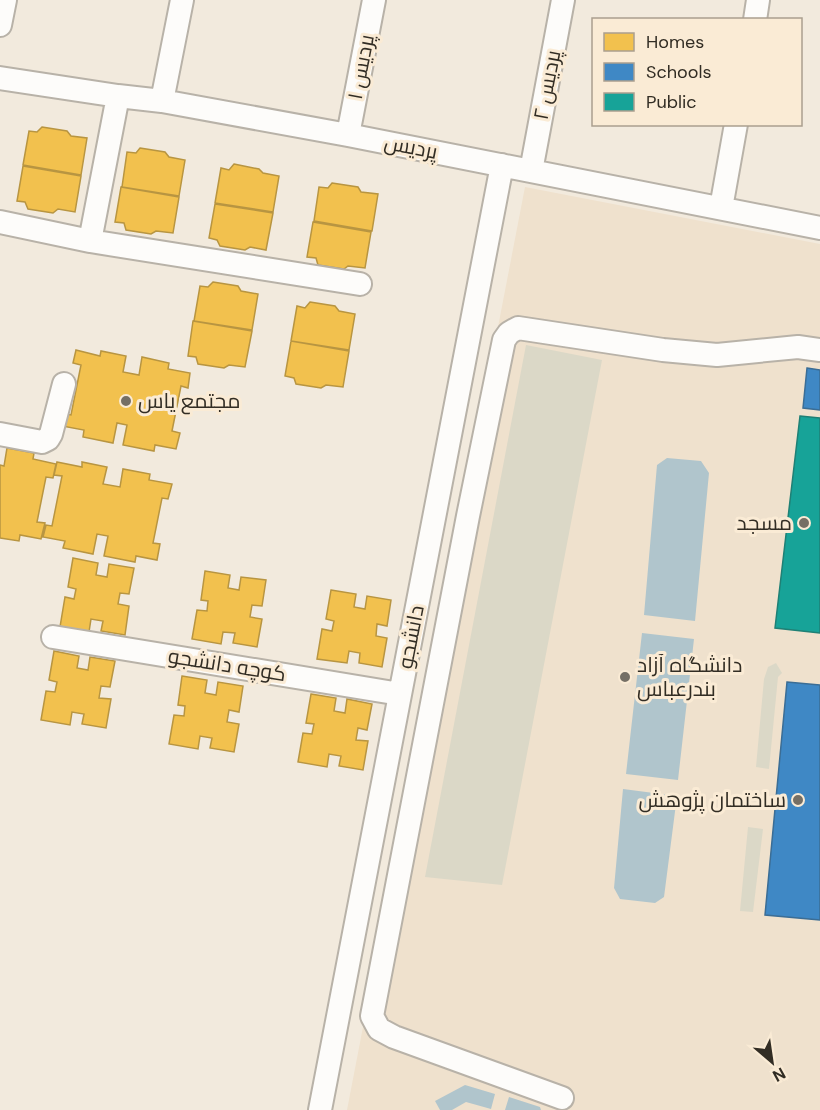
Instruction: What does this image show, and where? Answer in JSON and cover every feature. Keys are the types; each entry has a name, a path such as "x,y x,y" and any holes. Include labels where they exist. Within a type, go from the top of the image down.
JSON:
{"street":[{"path":"0,25 5,0"},
{"path":"162,101 182,0"},
{"name":"پردیس ۱","path":"348,135 375,0"},
{"name":"پردیس ۲","path":"531,171 563,0"},
{"path":"755,18 758,0"},
{"name":"پردیس","path":"0,78 162,101 348,135 820,228"},
{"path":"90,241 118,96"},
{"path":"722,208 736,126"},
{"name":"دانشجو","path":"320,1110 502,165"},
{"path":"0,222 90,241 360,284"},
{"path":"562,1098 394,1038 379,1029 372,1016 504,340 509,333 518,328 663,350 717,355 798,347 820,350"},
{"path":"0,434 42,442 48,439 64,384"},
{"name":"کوچه دانشجو","path":"53,637 400,694"}],"shaded area":[{"name":"دانشگاه آزاد بندرعباس","path":"525,187 820,244 820,1110 347,1110"},
{"path":"526,345 602,360 502,885 425,877"},
{"path":"776,663 782,673 778,677 769,769 756,767 764,679 768,667"},
{"path":"748,827 763,829 753,912 740,911"}],"water":[{"path":"667,458 701,461 709,473 695,621 644,615 657,465"},
{"path":"642,633 694,639 678,780 626,774"},
{"path":"623,789 677,796 664,897 655,903 620,899 614,888"},
{"path":"465,1085 495,1094 491,1109 466,1102 452,1110 440,1110 435,1101"},
{"path":"509,1097 540,1107 541,1110 505,1110"}],"building: Homes":[{"path":"42,127 67,131 71,136 87,138 81,175 23,165 29,131 37,132"},
{"path":"140,148 165,152 169,157 185,160 179,196 122,187 127,152 136,153"},
{"path":"234,164 279,176 273,212 215,203 221,168 229,170"},
{"path":"23,166 81,176 75,212 58,209 53,213 28,209 25,202 17,201"},
{"path":"332,183 358,187 361,192 378,194 372,231 314,221 319,187 328,188"},
{"path":"121,187 179,197 173,233 156,231 151,234 126,230 124,223 115,222"},
{"path":"215,204 273,213 266,250 250,247 245,250 220,246 217,240 209,238"},
{"path":"313,222 371,232 365,268 348,266 344,269 318,265 316,258 307,257"},
{"path":"213,282 238,286 241,291 258,294 252,330 194,321 200,286 208,287"},
{"path":"310,302 335,306 339,311 355,314 349,350 291,341 297,306 305,308"},
{"path":"193,321 252,331 245,367 229,365 224,368 198,364 196,357 188,356"},
{"path":"291,341 349,351 343,387 326,385 321,388 296,384 294,378 285,376"},
{"name":"مجتمع یاس","path":"76,350 100,356 101,351 126,356 123,372 139,375 142,357 169,363 168,369 190,373 188,388 181,386 172,431 180,433 176,449 155,445 154,451 123,445 127,425 117,423 113,443 83,437 84,430 62,426 65,414 71,415 81,365 73,363"},
{"path":"7,448 34,453 33,459 56,464 53,478 46,477 37,522 45,523 41,539 20,535 19,541 0,538 0,465 4,466"},
{"name":"مجتمع یاس","path":"57,462 82,467 82,462 107,467 103,484 120,487 123,469 150,474 149,480 172,484 168,499 162,498 153,543 160,544 157,560 136,556 135,562 104,556 108,536 97,534 93,554 63,548 65,541 43,537 46,525 52,526 62,476 54,475"},
{"path":"73,558 98,563 96,575 107,577 109,564 134,568 129,594 120,593 118,604 129,606 125,635 101,631 103,621 91,619 89,632 60,627 65,597 74,599 76,589 68,587"},
{"path":"205,571 230,575 228,588 239,590 241,577 266,580 262,606 252,605 250,617 262,619 257,647 233,643 235,633 223,632 221,644 192,639 197,610 207,611 208,601 201,600"},
{"path":"331,590 356,594 354,607 365,609 367,596 391,600 387,626 377,624 376,636 387,638 382,667 359,663 360,653 349,651 347,663 317,659 322,629 332,631 334,621 326,619"},
{"path":"54,651 79,656 77,668 88,670 90,657 115,661 110,687 101,686 99,698 111,699 106,728 82,724 84,714 72,712 70,725 41,720 46,691 55,692 57,682 49,680"},
{"path":"182,676 207,680 205,693 216,695 218,682 243,686 239,712 229,710 227,722 239,724 234,752 210,748 212,738 200,736 198,749 169,744 174,715 184,716 185,706 178,705"},
{"path":"311,694 336,698 334,711 345,713 347,699 372,704 367,730 358,728 356,740 368,741 363,770 339,766 341,756 329,754 327,767 298,762 303,733 312,734 314,724 306,723"}],"building: Schools":[{"path":"807,368 820,370 820,410 803,408"},
{"name":"ساختمان پژوهش","path":"787,682 820,685 820,920 765,915"}],"building: Public":[{"name":"مسجد","path":"800,416 820,418 820,633 775,628"}],"place":[{"name":"مجتمع یاس","path":"126,401"},
{"name":"مسجد","path":"804,523"},
{"name":"دانشگاه آزاد بندرعباس","path":"625,677"},
{"name":"ساختمان پژوهش","path":"798,800"}]}
